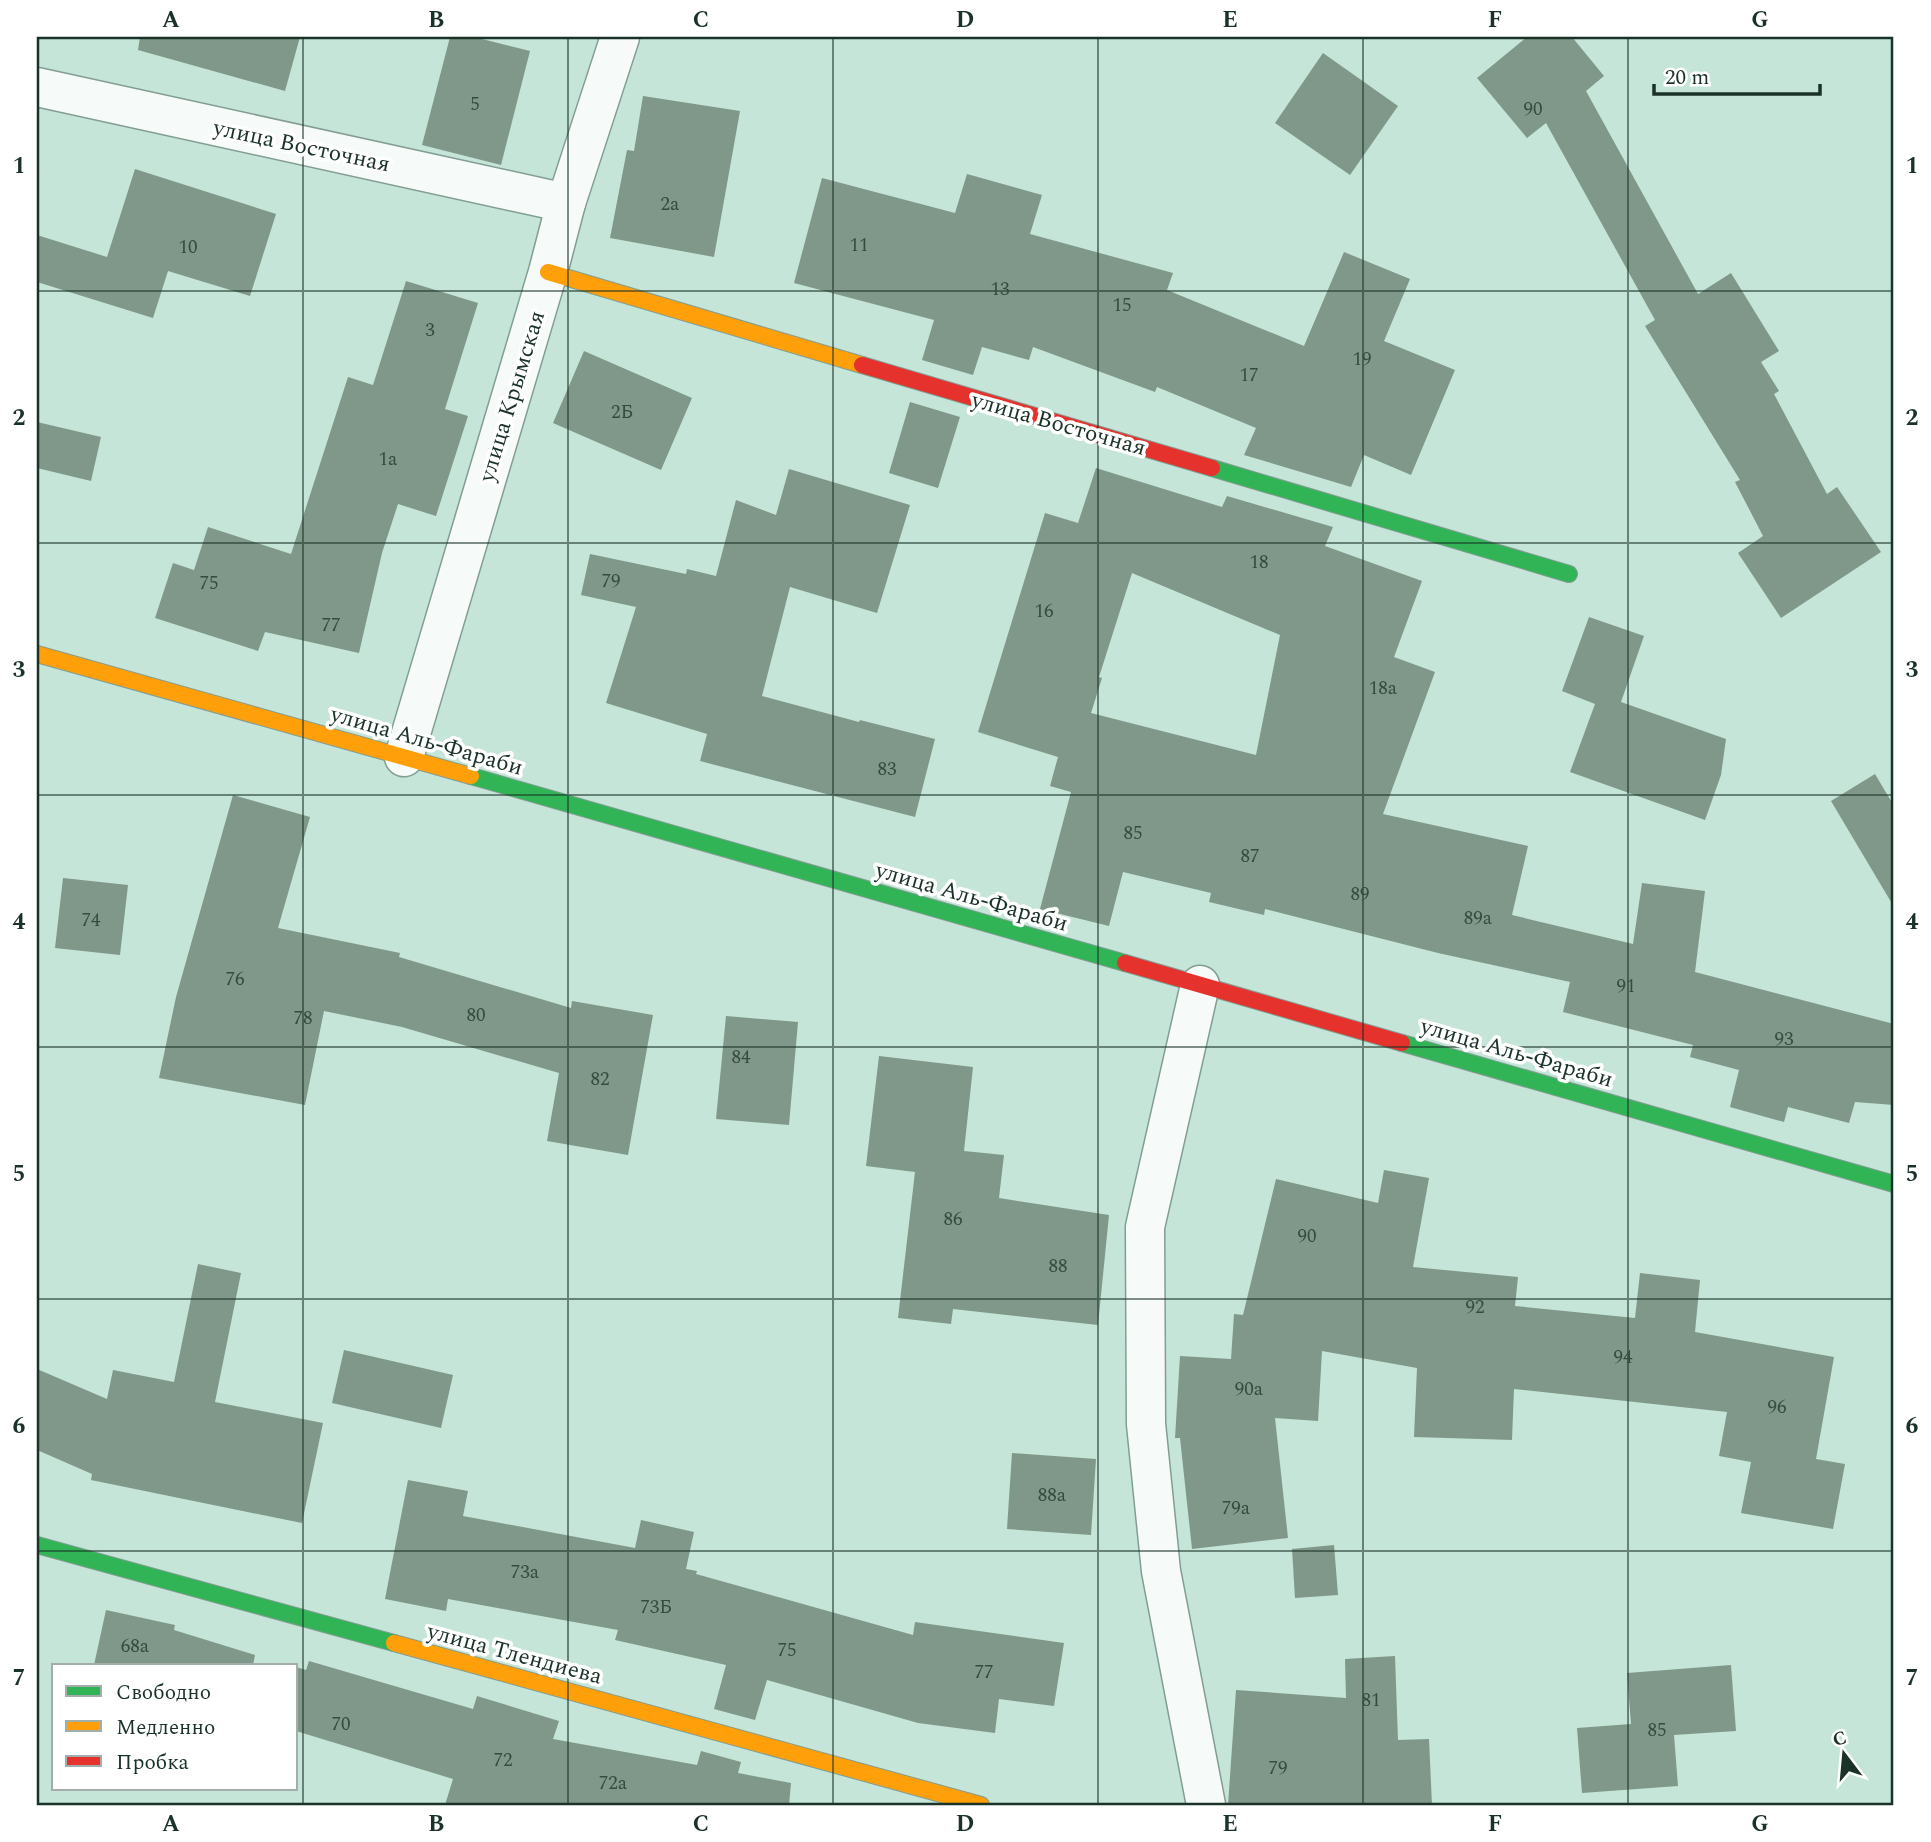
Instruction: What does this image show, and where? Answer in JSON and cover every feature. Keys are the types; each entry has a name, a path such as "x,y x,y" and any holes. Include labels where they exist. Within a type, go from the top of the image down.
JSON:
{"street":[{"name":"улица Крымская","path":"404,757 566,203 620,37"},
{"name":"улица Восточная","path":"37,87 566,203"},
{"name":"улица Восточная","path":"548,272 1569,574"},
{"name":"улица Аль-Фараби","path":"37,654 1894,1184"},
{"path":"1200,985 1145,1227 1146,1424 1161,1571 1206,1805"},
{"name":"улица Тлендиева","path":"37,1545 981,1805"}],"building":[{"path":"140,37 300,37 285,91 138,50"},
{"path":"450,37 474,37 530,51 501,165 422,145"},
{"path":"1527,37 1572,37 1604,76 1586,91 1698,294 1731,273 1779,351 1761,362 1779,391 1774,394 1827,494 1837,487 1881,552 1781,618 1738,553 1763,536 1735,482 1740,480 1645,326 1655,320 1546,123 1527,138 1477,78"},
{"path":"1323,53 1398,106 1350,175 1275,123"},
{"path":"643,96 740,111 714,257 610,238 627,150 634,151"},
{"path":"135,169 276,214 250,296 168,271 153,318 37,282 37,235 107,257"},
{"path":"967,174 1042,195 1030,234 1173,273 1167,290 1304,346 1344,252 1410,279 1384,341 1455,370 1411,475 1364,455 1351,487 1244,455 1256,428 1157,387 1155,392 1033,347 1029,360 982,347 973,375 922,360 934,320 794,283 822,178 955,213"},
{"path":"406,281 478,303 445,409 468,416 436,516 398,504 382,553 359,653 265,632 258,651 155,618 173,563 194,570 208,527 291,554 348,377 373,385"},
{"path":"584,351 692,398 661,470 553,423"},
{"path":"910,402 960,417 938,488 889,473"},
{"path":"37,422 101,437 91,481 37,468"},
{"path":"1096,468 1222,507 1227,496 1333,527 1325,546 1422,581 1394,657 1435,672 1383,814 1528,846 1512,915 1633,944 1642,883 1705,891 1695,972 1894,1024 1894,1105 1855,1102 1849,1123 1788,1107 1784,1122 1730,1107 1739,1070 1690,1057 1693,1045 1563,1012 1570,982 1438,953 1265,909 1264,915 1209,902 1211,893 1123,872 1109,926 1040,909 1071,792 1050,786 1058,757 978,732 1045,513 1078,523","holes":["1132,573 1280,635 1256,755 1091,713 1102,678 1099,677"]},
{"path":"789,469 910,505 877,613 790,587 762,696 935,739 915,817 700,761 707,734 606,703 636,607 581,595 590,554 686,574 687,569 716,576 736,500 776,515"},
{"path":"1589,617 1644,636 1621,702 1726,739 1721,775 1705,820 1570,772 1595,704 1562,691"},
{"path":"1875,774 1894,806 1894,907 1831,801"},
{"path":"233,795 310,817 278,928 400,953 399,957 571,1008 572,1001 653,1015 628,1155 547,1141 559,1073 402,1027 324,1011 305,1105 159,1078 176,997"},
{"path":"63,878 128,885 120,955 55,948"},
{"path":"726,1016 798,1022 789,1125 716,1119"},
{"path":"879,1056 973,1067 964,1151 1004,1155 999,1198 1109,1215 1098,1325 953,1309 951,1324 898,1318 915,1172 866,1166"},
{"path":"1384,1170 1429,1178 1413,1267 1518,1277 1515,1306 1635,1318 1640,1273 1700,1280 1695,1332 1834,1357 1816,1459 1845,1464 1833,1529 1741,1513 1751,1462 1719,1456 1727,1412 1514,1389 1512,1440 1414,1437 1417,1368 1322,1351 1318,1421 1275,1418 1288,1538 1192,1549 1180,1438 1175,1438 1180,1356 1231,1359 1234,1314 1243,1315 1276,1179 1378,1203"},
{"path":"198,1264 241,1273 215,1402 323,1423 302,1523 91,1480 92,1474 37,1450 37,1369 107,1399 113,1370 174,1382"},
{"path":"344,1350 453,1375 441,1428 332,1403"},
{"path":"1012,1453 1096,1459 1091,1535 1007,1529"},
{"path":"408,1480 468,1491 463,1516 635,1548 641,1520 694,1532 686,1569 697,1571 696,1574 913,1635 915,1622 1064,1643 1054,1706 999,1699 995,1733 918,1723 767,1680 755,1720 714,1709 726,1665 615,1640 618,1630 448,1599 446,1611 385,1599"},
{"path":"1334,1545 1338,1595 1295,1598 1292,1549"},
{"path":"106,1610 175,1625 174,1630 255,1655 253,1664 94,1664"},
{"path":"1395,1656 1398,1740 1429,1739 1432,1805 1228,1805 1236,1690 1346,1698 1345,1659"},
{"path":"309,1661 473,1709 477,1696 559,1721 553,1739 697,1765 701,1751 741,1762 738,1773 791,1783 789,1805 445,1805 453,1779 298,1732 298,1668 306,1670"},
{"path":"1731,1665 1736,1731 1674,1735 1678,1786 1582,1793 1577,1728 1631,1724 1627,1673"}],"traffic: fast":[{"path":"1212,468 1569,574"},
{"path":"471,776 1125,963"},
{"path":"1402,1043 1894,1184"},
{"path":"37,1545 394,1643"}],"traffic: slow":[{"path":"548,272 862,365"},
{"path":"37,654 471,776"},
{"path":"394,1643 981,1805"}],"traffic: jam":[{"path":"862,365 1212,468"},
{"path":"1125,963 1402,1043"}]}
